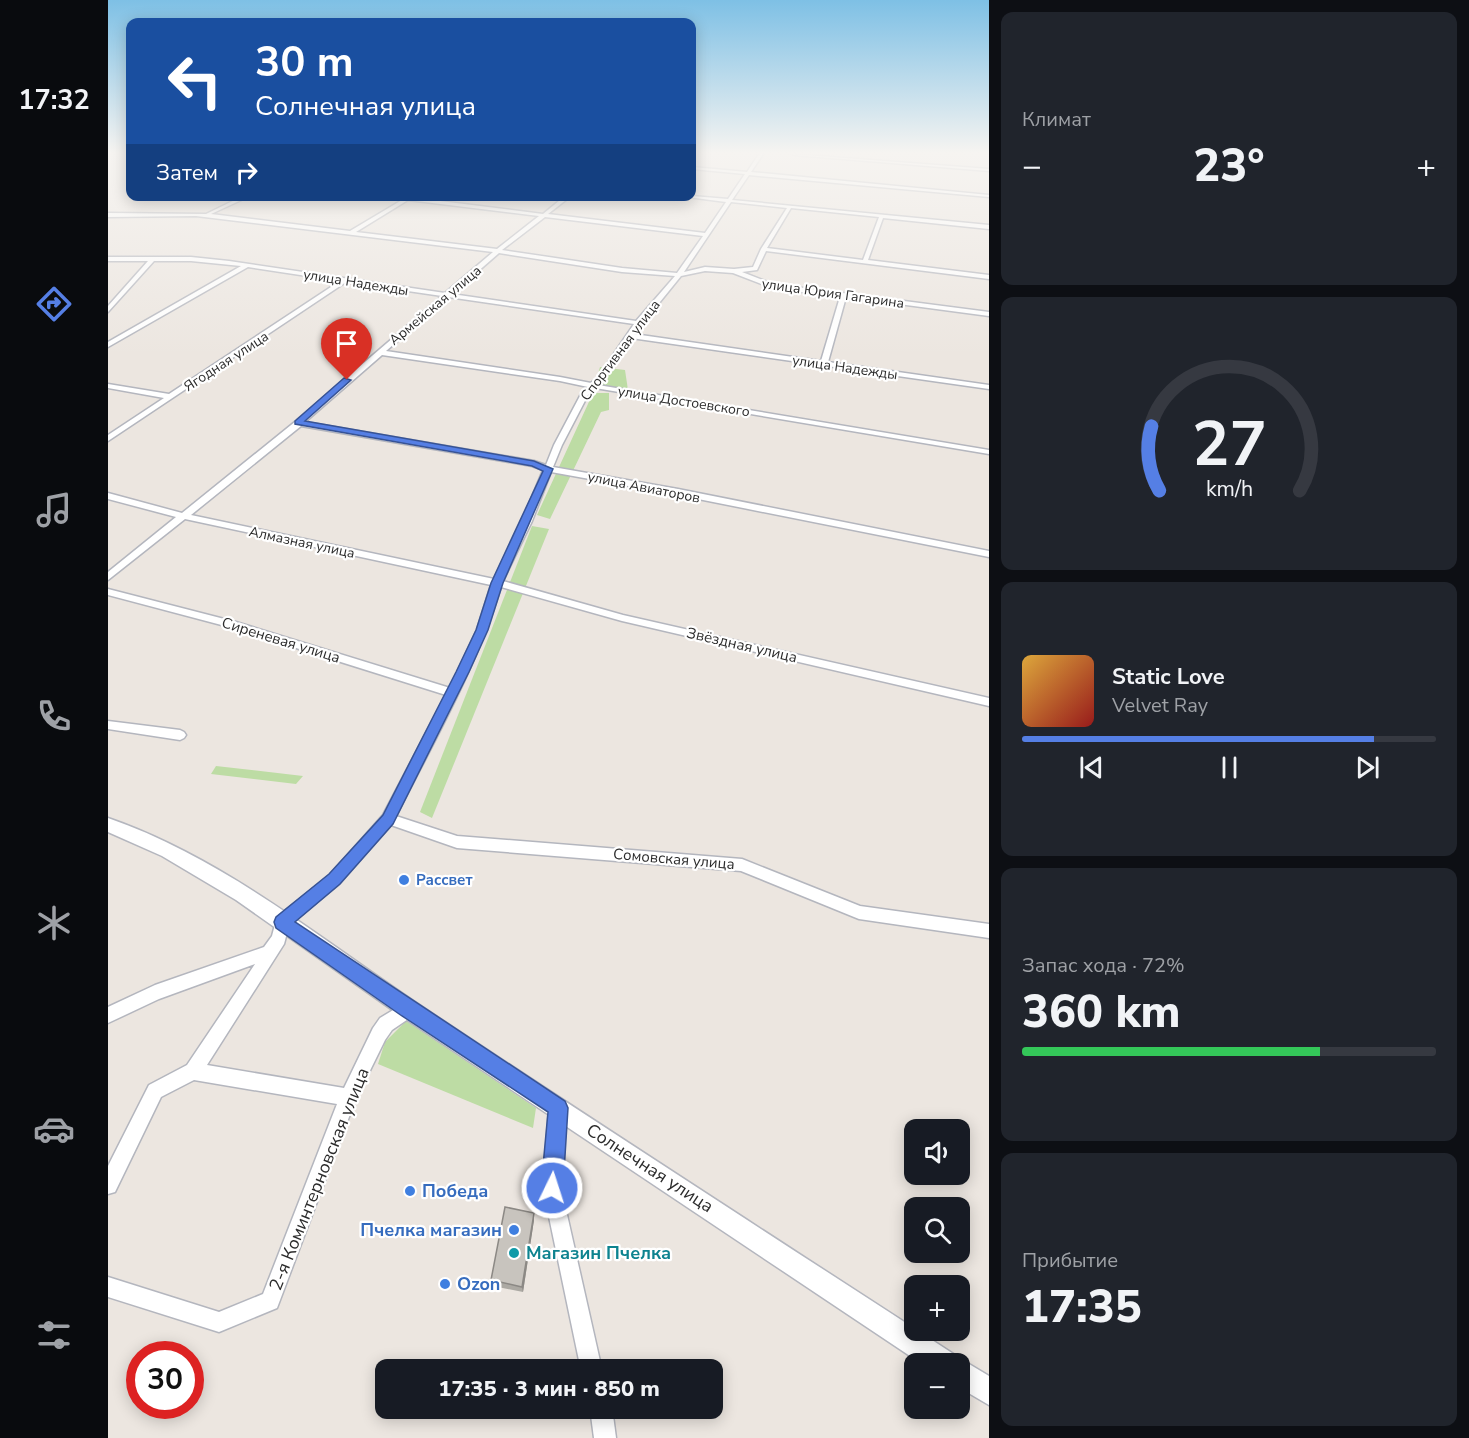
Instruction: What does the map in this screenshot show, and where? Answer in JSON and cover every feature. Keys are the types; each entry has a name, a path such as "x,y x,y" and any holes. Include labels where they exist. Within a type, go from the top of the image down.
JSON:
{"street":[{"name":"улица Юрия Гагарина","path":"261,221 498,250 609,268 678,275 705,269 734,271 772,286 843,297 989,314"},
{"path":"353,231 369,221"},
{"name":"Армейская улица","path":"108,578 298,423 498,250 519,238 535,221"},
{"path":"584,221 705,235"},
{"name":"Спортивная улица","path":"282,922 334,879 388,819 453,693 482,630 497,583 558,445 592,386 601,378 638,323 678,275 716,221"},
{"path":"734,271 755,269 781,221"},
{"path":"865,262 880,221"},
{"path":"918,221 989,227"},
{"path":"764,249 989,277"},
{"path":"108,310 153,258"},
{"name":"улица Надежды","path":"108,259 153,258 246,266 638,323"},
{"path":"108,345 246,266"},
{"name":"Ягодная улица","path":"108,439 344,281"},
{"path":"824,364 843,297"},
{"name":"улица Надежды","path":"631,336 989,387"},
{"name":"улица Достоевского","path":"379,352 560,378 592,386 989,452"},
{"path":"108,386 171,397"},
{"name":"улица Авиаторов","path":"298,423 534,464 548,469 678,492 989,554"},
{"name":"Алмазная улица","path":"108,496 182,516 497,583"},
{"name":"Звёздная улица","path":"497,583 622,618 989,702"},
{"name":"Сиреневая улица","path":"108,592 232,624 453,693"},
{"path":"108,725 180,735"},
{"name":"Сомовская улица","path":"388,819 457,842 742,864 859,912 989,931"},
{"name":"Солнечная улица","path":"108,825 202,869 408,1010 929,1353"},
{"path":"108,1185 155,1091 193,1071 279,939 282,922"},
{"path":"108,1015 155,993 269,952"},
{"name":"2-я Коминтерновская улица","path":"108,1287 219,1322 270,1301 348,1098 379,1034 386,1024 408,1010"},
{"path":"193,1071 348,1098"},
{"path":"558,1108 552,1188 590,1359"},
{"path":"970,1380 989,1392"},
{"path":"602,1419 605,1438"}],"green space":[{"path":"600,367 625,370 628,390 620,392 595,384"},
{"path":"593,393 609,393 609,410 601,412 550,519 537,515"},
{"path":"532,526 549,529 432,818 420,812"},
{"path":"216,766 303,776 296,784 211,774"},
{"path":"406,1021 536,1108 533,1128 378,1064 385,1042"}],"building":[{"name":"Магазин Пчелка","path":"505,1207 534,1213 522,1287 491,1280"}],"place":[{"name":"Рассвет","path":"404,880"},
{"name":"Победа","path":"410,1191"},
{"name":"Пчелка магазин","path":"514,1230"},
{"name":"Магазин Пчелка","path":"514,1253"},
{"name":"Ozon","path":"445,1284"}],"route":[{"path":"347,380 298,423 534,464 548,469 527,521 497,583 482,630 463,672 388,819 334,879 282,922 408,1010 558,1108 552,1188"}]}
